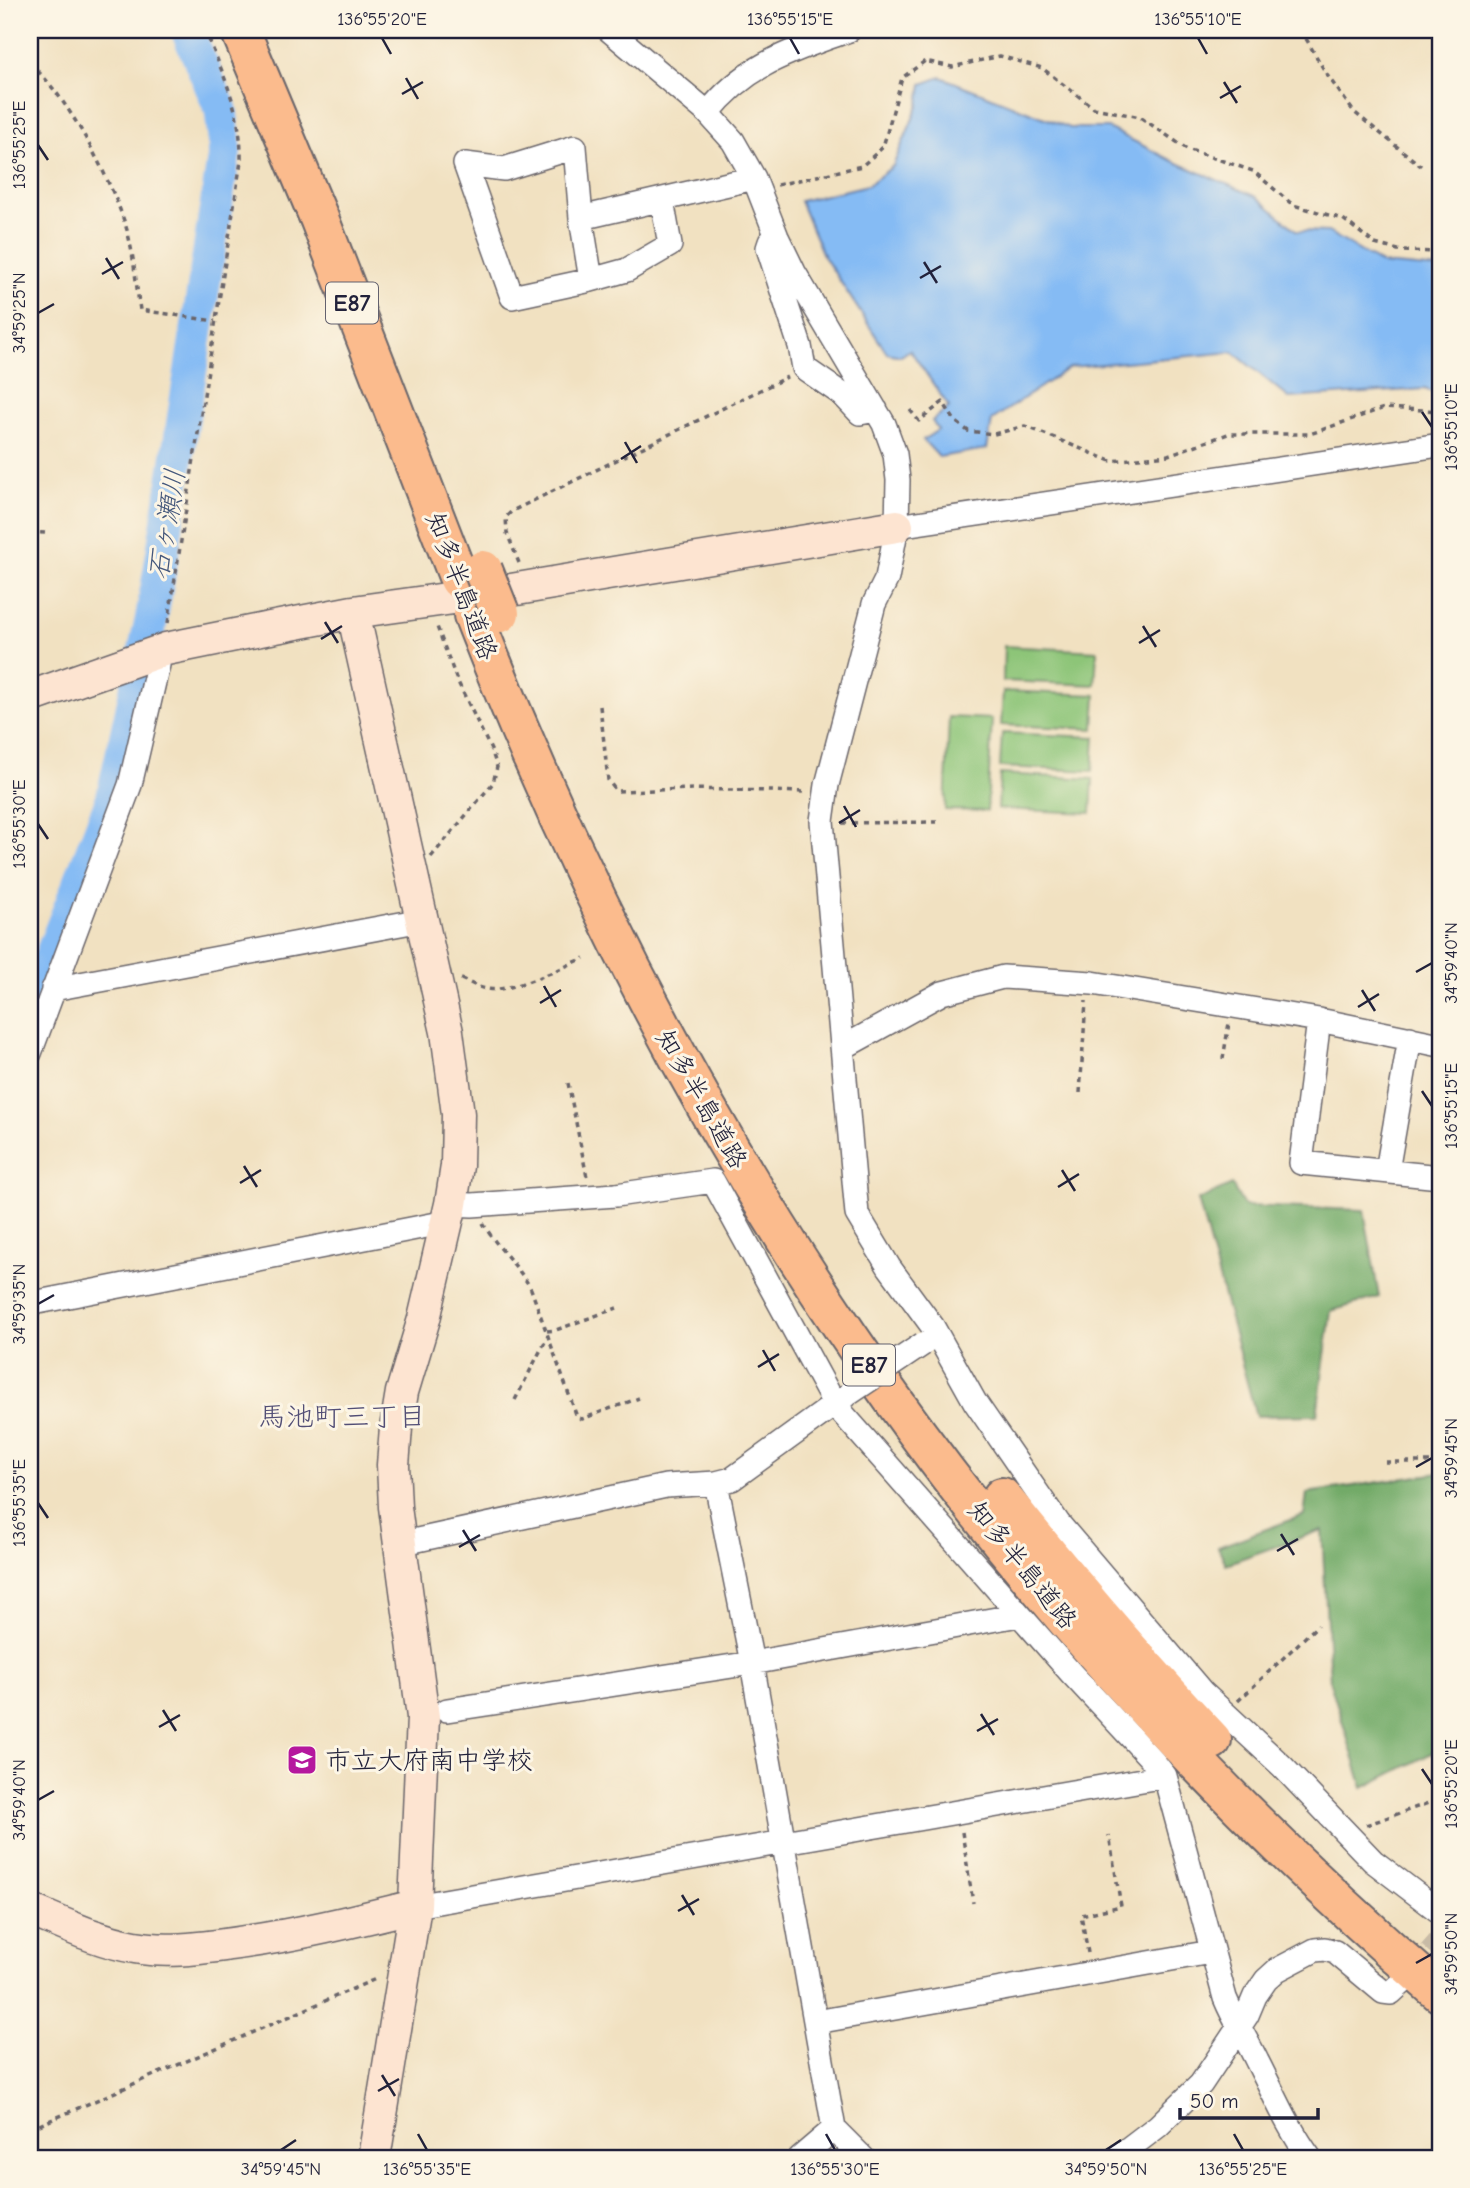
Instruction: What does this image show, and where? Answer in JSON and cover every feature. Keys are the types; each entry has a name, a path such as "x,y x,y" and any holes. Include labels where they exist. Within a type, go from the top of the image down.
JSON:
{"highway":[{"name":"知多半島道路","path":"240,30 471,574"},
{"name":"知多半島道路","path":"268,30 343,208 486,614 517,724 593,893 659,1023 747,1177 821,1294 892,1398 1046,1596 1136,1699 1222,1788 1329,1892 1440,1993"},
{"name":"知多半島道路","path":"486,614 547,729 610,868 682,1010 769,1165 843,1281 912,1381 1066,1578 1155,1679 1239,1769 1440,1960"}],"street":[{"path":"609,30 708,113 733,141 756,184 794,272 876,410 895,454 898,480 897,526 887,578 874,604 825,794 822,824 857,1214 928,1335 1059,1524 1202,1692 1282,1766 1373,1861 1440,1912"},
{"path":"708,113 725,92 751,72 790,52 849,30"},
{"path":"591,280 581,218 575,147 504,169 465,164 512,297 591,280 627,270 670,244 662,200"},
{"path":"581,218 662,200 756,184"},
{"path":"777,237 769,243 768,248 800,346 804,368 843,395 860,414 876,410"},
{"path":"30,697 151,654 353,612 897,526 1440,445"},
{"path":"353,612 447,1032 458,1114 457,1210 402,1392 396,1428 393,1465 399,1544 423,1717 415,1906 371,2157"},
{"path":"30,1053 130,785 159,665 151,654"},
{"path":"53,989 422,920"},
{"path":"844,1047 942,993 1003,977 1087,983 1319,1020 1440,1045"},
{"path":"1319,1020 1301,1163 1440,1177"},
{"path":"1387,1171 1410,1038"},
{"path":"30,1301 38,1302 457,1210 713,1181 843,1399 1019,1615 1165,1776 1225,1997 1238,2028 1295,2138 1310,2158"},
{"path":"399,1544 666,1486 716,1483 732,1479 928,1335"},
{"path":"716,1483 752,1663 834,2129 863,2158"},
{"path":"447,1710 752,1663 1019,1615"},
{"path":"30,1910 88,1934 136,1948 188,1950 274,1938 415,1906 1165,1776"},
{"path":"1115,2158 1158,2126 1201,2084 1266,1980 1277,1970 1315,1950 1325,1949 1335,1952 1383,1992 1391,1993 1403,1982"},
{"path":"816,2022 1211,1952"},
{"path":"800,2158 834,2129"}],"path":[{"path":"151,654 215,321 241,161 241,135 235,107 205,30"},
{"path":"1301,30 1327,75 1354,112 1421,166"},
{"path":"756,184 862,166 883,147 902,78 925,61 951,67 1000,56 1042,68 1094,107 1140,117 1188,149 1253,171 1293,205 1343,219 1375,244 1402,251 1440,252"},
{"path":"30,64 51,84 64,102 116,201 127,230 140,310 215,321"},
{"path":"529,586 507,533 506,517 512,511 804,368"},
{"path":"910,410 919,421 943,402 955,421 968,432 994,434 1025,426 1111,461 1168,455 1228,435 1310,434 1384,408 1440,411"},
{"path":"30,532 45,533"},
{"path":"411,873 425,865 451,831 466,817 493,783 497,767 448,660 428,602"},
{"path":"600,706 608,780 616,791 693,789 825,794"},
{"path":"822,824 937,822"},
{"path":"435,979 452,975 489,990 523,982 584,958"},
{"path":"1080,1093 1087,983"},
{"path":"1223,1059 1231,1006"},
{"path":"568,1083 592,1196"},
{"path":"457,1210 490,1236 524,1276 548,1333 577,1417 582,1419 639,1398"},
{"path":"515,1400 548,1333 617,1308"},
{"path":"1385,1462 1440,1462"},
{"path":"1227,1715 1318,1625"},
{"path":"1350,1838 1367,1825 1440,1799"},
{"path":"959,1812 973,1903"},
{"path":"1092,1974 1081,1915 1121,1906 1110,1836"},
{"path":"30,2129 380,1977 404,1978"}],"green space":[{"path":"1004,646 1097,651 1095,685 1003,681"},
{"path":"1003,691 1096,695 1094,729 1001,725"},
{"path":"949,717 992,719 987,811 945,810"},
{"path":"1002,733 1095,737 1093,771 1000,767"},
{"path":"1000,774 1093,779 1091,813 998,809"},
{"path":"1232,1185 1244,1206 1364,1210 1379,1297 1331,1311 1317,1415 1256,1416 1198,1200"},
{"path":"1440,1473 1440,1749 1363,1788 1330,1682 1322,1530 1226,1564 1218,1547 1304,1515 1307,1493"}],"water":[{"path":"941,77 1070,128 1108,128 1173,161 1257,197 1297,231 1328,232 1382,264 1440,269 1440,396 1425,389 1289,398 1233,352 1070,367 992,420 987,449 939,457 923,440 938,430 932,421 949,407 910,350 901,356 887,353 823,255 800,201 868,185 893,166 919,104 922,84"}],"waterway":[{"name":"石ヶ瀬川","path":"30,1009 112,799 161,563 225,148 221,110 187,30"}],"tunnel":[{"path":"1407,1978 1440,1941"}],"place":[{"name":"市立大府南中学校","path":"302,1760"}],"district":[{"name":"馬池町三丁目","path":"342,1416"}]}
